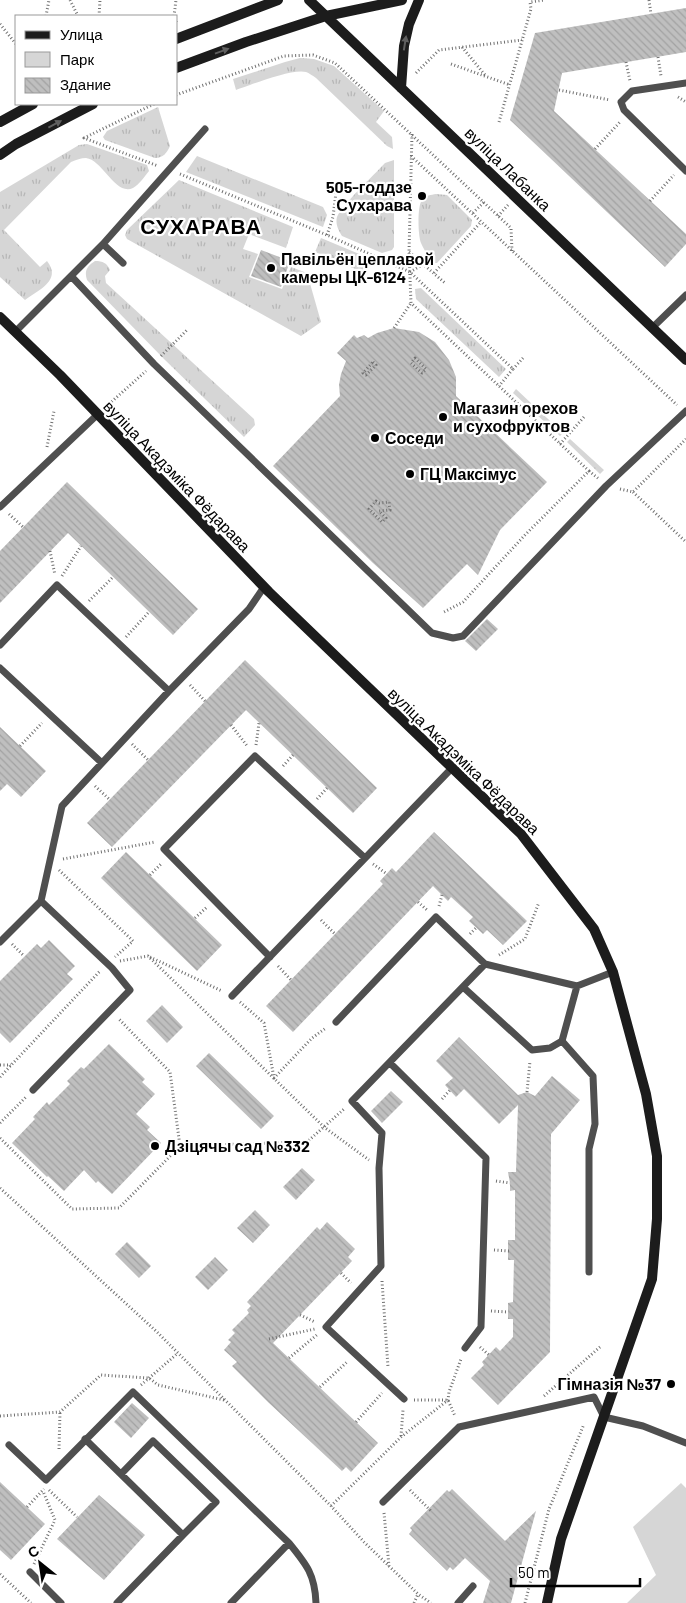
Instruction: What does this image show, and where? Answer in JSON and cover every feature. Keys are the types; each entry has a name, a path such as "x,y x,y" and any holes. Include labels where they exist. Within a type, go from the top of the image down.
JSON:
{"street":[{"path":"238,16 253,0"},
{"path":"178,37 278,0"},
{"name":"вуліца Лабанка","path":"309,0 686,360"},
{"path":"178,67 246,42 326,16 402,0"},
{"path":"401,88 404,46 408,24 419,0"},
{"path":"0,122 31,105"},
{"path":"0,155 16,144 91,105"},
{"name":"вуліца Акадэміка Фёдарава","path":"0,317 60,375 264,587 451,769 521,834 594,929 614,972 646,1094 657,1156 657,1219 652,1279 596,1444 561,1539 547,1603"}],"lane":[{"path":"684,169 624,110 622,102 632,91 686,82"},
{"path":"16,331 103,244 205,129"},
{"path":"103,244 123,263"},
{"path":"72,277 154,364 432,634 453,638 463,636 606,486 686,411"},
{"path":"652,328 686,295"},
{"path":"1,507 97,415"},
{"path":"0,645 57,585 169,691"},
{"path":"0,942 40,901 62,806 169,691 249,609 264,587"},
{"path":"0,668 102,763"},
{"path":"270,956 164,849 254,756 365,858"},
{"path":"232,996 451,769"},
{"path":"32,1090 130,990 107,964 40,901"},
{"path":"336,1022 436,917 485,964 577,986 614,972"},
{"path":"404,1399 326,1327 381,1266 379,1168 382,1133 352,1102 485,964"},
{"path":"463,987 532,1050 550,1048 562,1041 577,986"},
{"path":"562,1041 592,1076 595,1124 589,1149 589,1272"},
{"path":"390,1063 486,1158 481,1327 465,1348"},
{"path":"9,1445 46,1480 133,1392 289,1543 306,1563 315,1585 316,1603"},
{"path":"384,1502 459,1427 594,1397 604,1417 643,1426 686,1443"},
{"path":"85,1439 184,1535"},
{"path":"117,1603 216,1502 153,1441 121,1474"},
{"path":"231,1603 289,1543"},
{"path":"30,1572 61,1603"},
{"path":"458,1603 473,1586"}],"path":[{"path":"46,15 49,0"},
{"path":"70,0 78,15"},
{"path":"98,15 100,0"},
{"path":"174,15 176,0"},
{"path":"499,122 531,9 530,2 544,0"},
{"path":"649,0 652,14"},
{"path":"0,24 15,43"},
{"path":"415,74 439,50 522,40"},
{"path":"462,47 485,76"},
{"path":"178,94 284,56 313,55 335,63 512,228 512,250"},
{"path":"658,57 663,86"},
{"path":"626,62 632,91"},
{"path":"451,64 510,85"},
{"path":"559,90 622,102"},
{"path":"152,105 84,138 170,170 327,235 410,272 513,369"},
{"path":"595,149 628,114"},
{"path":"394,328 411,303 409,252 412,134"},
{"path":"411,156 678,406 686,411"},
{"path":"650,201 684,169"},
{"path":"327,235 333,217 337,184"},
{"path":"473,214 484,202"},
{"path":"434,273 481,222"},
{"path":"409,252 445,283"},
{"path":"410,272 424,264"},
{"path":"411,303 589,471 525,535 463,602 444,612"},
{"path":"415,358 426,369 422,373 414,366 411,363 415,358"},
{"path":"499,386 523,358"},
{"path":"42,468 54,411"},
{"path":"560,444 584,416"},
{"path":"633,492 686,542"},
{"path":"376,501 378,503 389,502 390,510 380,511 386,518 382,522 369,508 376,501"},
{"path":"1,507 23,527"},
{"path":"57,585 81,546"},
{"path":"50,551 57,585"},
{"path":"82,609 113,577"},
{"path":"119,644 149,612"},
{"path":"182,678 205,701"},
{"path":"20,746 50,714"},
{"path":"254,756 259,723"},
{"path":"231,725 254,756"},
{"path":"126,737 148,760"},
{"path":"88,778 109,800"},
{"path":"50,861 155,842 164,849"},
{"path":"150,875 170,855"},
{"path":"0,1077 107,964 133,941 50,861"},
{"path":"485,964 525,938 540,902"},
{"path":"312,912 335,934"},
{"path":"107,964 148,956 232,996 264,1023 274,1078"},
{"path":"148,956 324,1127 379,1168"},
{"path":"270,956 291,980"},
{"path":"110,1011 170,1072 180,1146"},
{"path":"274,1078 312,1038 336,1022"},
{"path":"527,1092 532,1050"},
{"path":"0,1065 11,1066"},
{"path":"0,1123 32,1090"},
{"path":"0,1138 72,1210 119,1208 180,1146 307,1142 352,1102"},
{"path":"0,1188 62,1243 178,1352 389,1567 418,1594 431,1603"},
{"path":"356,1422 389,1386 381,1266"},
{"path":"300,1315 326,1327"},
{"path":"269,1339 326,1327"},
{"path":"289,1358 326,1327"},
{"path":"525,1412 600,1347"},
{"path":"455,1417 448,1400 449,1392 465,1348"},
{"path":"149,1378 178,1352"},
{"path":"320,1387 355,1354"},
{"path":"0,1416 60,1412 101,1375 149,1378 158,1385 225,1400"},
{"path":"401,1437 404,1399 448,1400"},
{"path":"331,1506 401,1437 448,1400"},
{"path":"59,1466 60,1412"},
{"path":"525,1603 549,1509 584,1424"},
{"path":"403,1483 431,1511"},
{"path":"27,1507 43,1491 44,1486 77,1517"},
{"path":"30,1572 55,1520 43,1491"},
{"path":"384,1502 389,1567"},
{"path":"0,1574 31,1603"},
{"path":"414,1603 418,1594"}],"green space":[{"path":"300,58 314,59 334,66 384,111 376,122 392,137 393,149 387,146 316,78 306,72 292,72 236,90 233,79"},
{"path":"158,107 170,146 162,156 155,158 105,140 103,137 107,131"},
{"path":"87,144 147,165 149,171 135,187 127,189 115,183 92,160 86,158 78,159 71,162 4,230 40,267 47,261 51,268 52,274 47,284 25,300 0,277 0,192 79,145"},
{"path":"197,156 323,207 327,215 323,227 186,172"},
{"path":"394,160 394,247 392,250 382,253 342,236 338,227 337,217 345,205 385,163"},
{"path":"179,180 293,227 286,248 249,234 243,249 258,254 249,277 282,289 291,267 307,273 321,322 301,336 127,239 125,235 127,230"},
{"path":"436,194 447,195 472,220 471,226 437,263 434,263 421,243 418,221 422,200 427,196"},
{"path":"321,238 364,256 369,268 367,274 315,252"},
{"path":"95,261 106,264 110,270 105,276 106,283 254,419 255,425 244,437 87,280 87,269"},
{"path":"421,288 506,369 499,377 416,299 415,289"},
{"path":"516,389 563,433 560,436 513,393"},
{"path":"570,439 604,470 600,474 567,442"},
{"path":"681,1483 686,1488 686,1603 627,1603 656,1575 633,1527"}],"building":[{"path":"686,8 686,52 562,73 554,111 686,234 686,244 665,267 510,120 535,33"},
{"name":"Павільён цеплавой камеры ЦК-6124","path":"261,250 290,261 281,287 251,276"},
{"name":"ГЦ Максімус","path":"394,328 419,332 435,342 449,360 456,377 456,396 547,482 500,530 478,575 467,564 423,608 373,563 273,466 340,396 339,385 346,361 337,353 354,335 357,338 364,335 368,338"},
{"path":"67,482 198,609 173,635 68,533 0,603 0,551"},
{"path":"487,619 498,629 476,651 465,641"},
{"path":"245,660 377,788 353,813 246,710 112,847 87,823"},
{"path":"0,727 46,771 21,797 7,784 0,791"},
{"path":"434,832 527,921 503,945 487,930 483,934 469,921 473,917 451,897 448,901 433,886 293,1032 266,1006 383,884 380,881 392,868 396,872"},
{"path":"126,852 222,945 197,971 101,878"},
{"path":"49,940 75,966 67,974 73,979 10,1043 0,1033 0,981 37,944 41,948"},
{"path":"162,1005 183,1027 167,1043 146,1021"},
{"path":"459,1037 518,1095 527,1092 535,1096 552,1076 580,1100 551,1134 550,1352 498,1405 471,1378 484,1365 482,1362 496,1347 500,1351 513,1337 513,1319 508,1319 508,1303 513,1302 514,1260 508,1260 508,1240 515,1240 515,1190 510,1191 508,1172 516,1172 518,1105 499,1124 464,1089 456,1097 445,1085 453,1078 436,1061"},
{"path":"109,1044 145,1079 142,1082 155,1094 136,1114 150,1127 147,1130 161,1143 112,1194 98,1181 96,1183 84,1170 64,1191 12,1143 35,1119 33,1117 47,1102 49,1105 70,1084 67,1081 81,1067 84,1069"},
{"path":"209,1053 274,1116 261,1129 196,1066"},
{"path":"391,1091 403,1102 382,1123 371,1111"},
{"path":"302,1168 315,1180 296,1200 283,1187"},
{"path":"255,1210 270,1225 253,1243 237,1228"},
{"path":"327,1222 355,1249 348,1257 352,1261 273,1343 378,1443 351,1472 346,1467 342,1471 269,1403 232,1366 237,1362 224,1350 231,1342 228,1340 235,1333 232,1330 249,1313 247,1310 251,1306 247,1302 317,1227 320,1230"},
{"path":"127,1242 151,1266 139,1278 115,1254"},
{"path":"215,1257 228,1270 208,1290 195,1277"},
{"path":"132,1403 149,1418 131,1438 114,1422"},
{"path":"0,1482 45,1524 11,1560 0,1550"},
{"path":"452,1489 505,1541 536,1511 511,1603 483,1603 490,1581 465,1558 453,1570 450,1567 447,1571 409,1534 412,1530 410,1528 447,1490 449,1492"},
{"path":"99,1495 145,1535 104,1580 57,1539"}],"place":[{"name":"505-годдзе Сухарава","path":"422,196"},
{"name":"Павільён цеплавой камеры ЦК-6124","path":"271,268"},
{"name":"Магазин орехов и сухофруктов","path":"443,417"},
{"name":"Соседи","path":"375,438"},
{"name":"ГЦ Максімус","path":"410,474"},
{"name":"Дзіцячы сад №332","path":"155,1146"},
{"name":"Гімназія №37","path":"671,1384"}],"district":[{"name":"СУХАРАВА","path":"201,227"}]}
